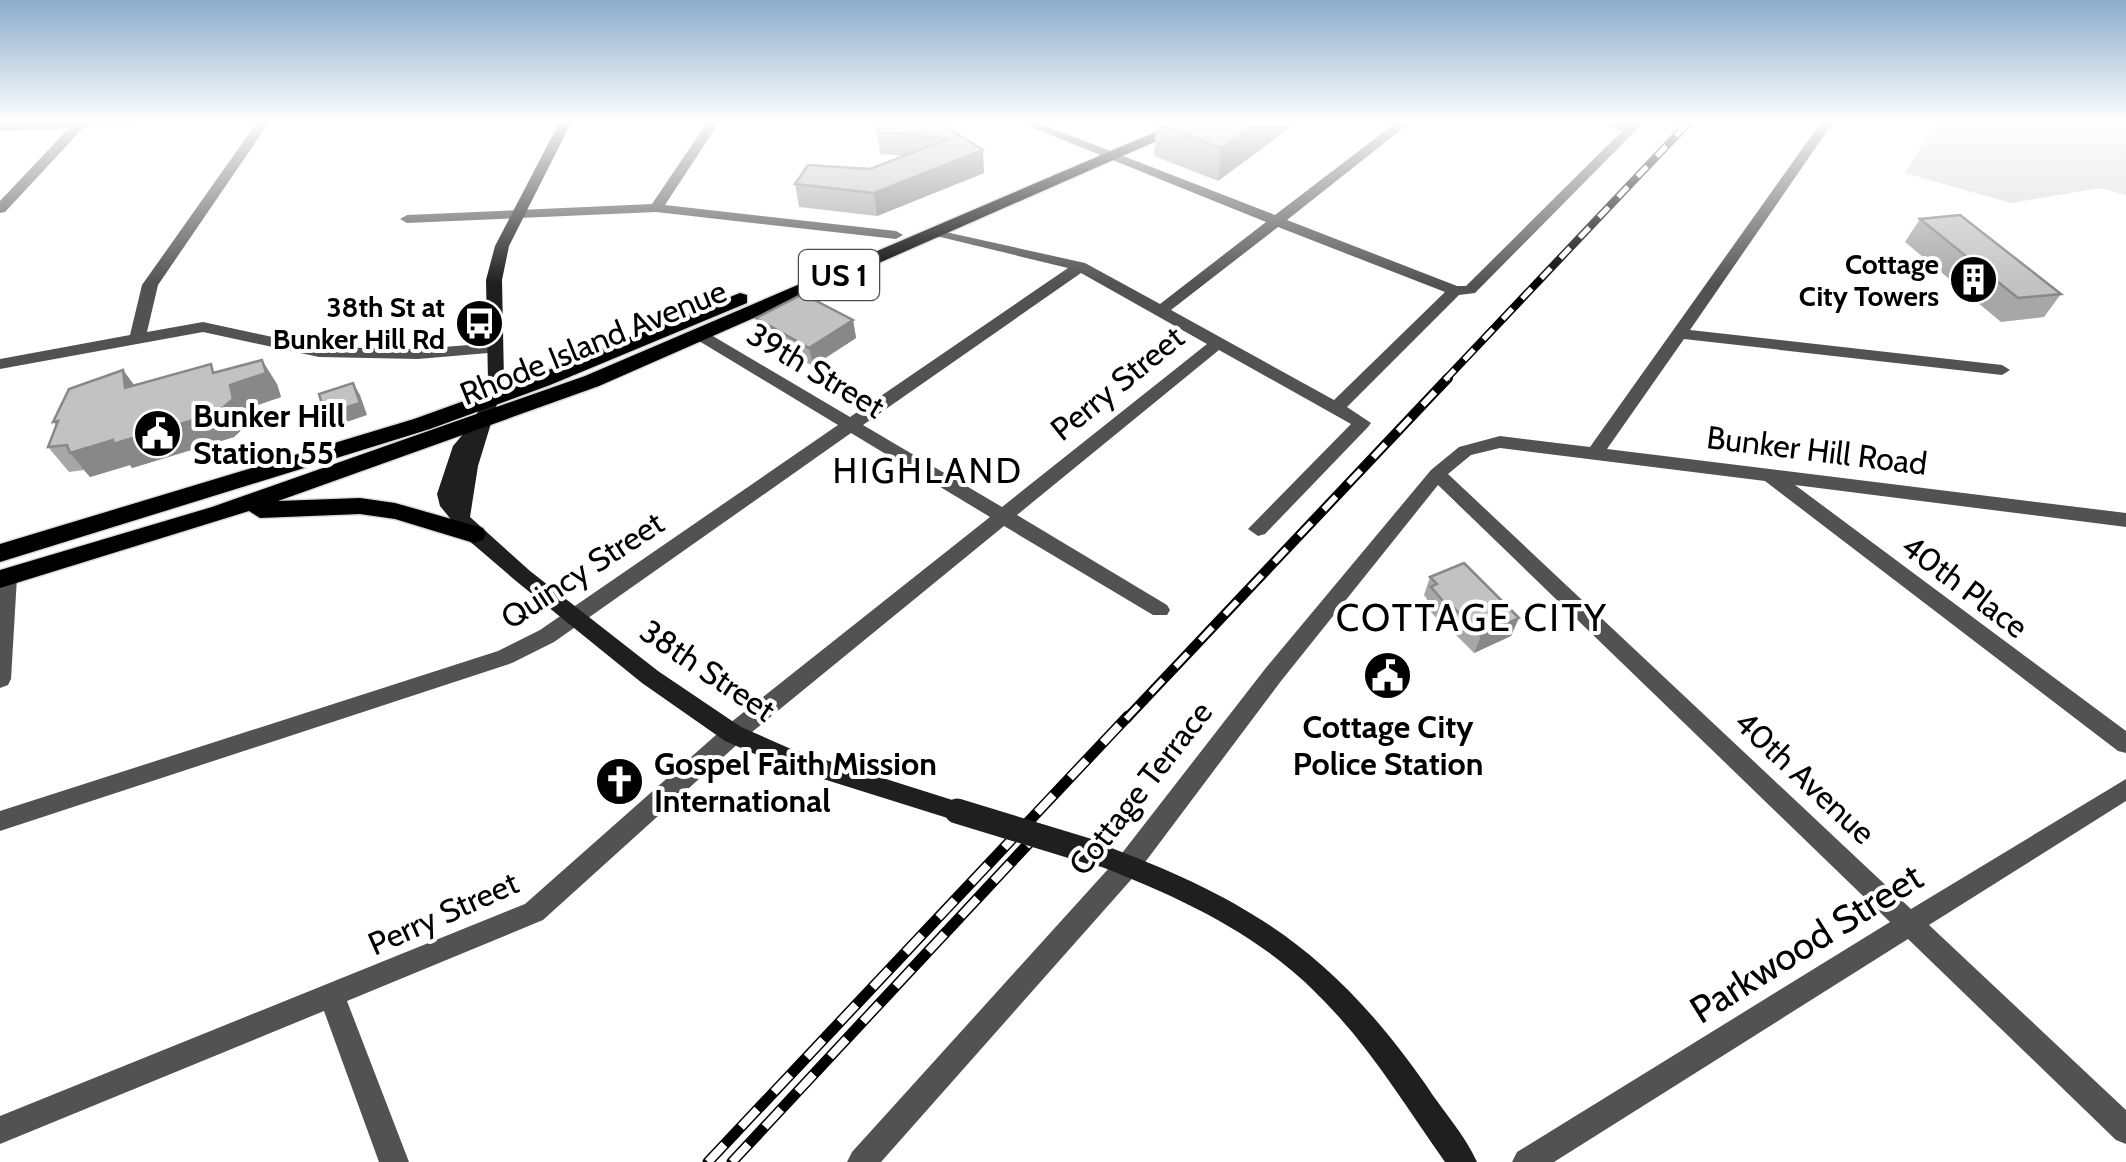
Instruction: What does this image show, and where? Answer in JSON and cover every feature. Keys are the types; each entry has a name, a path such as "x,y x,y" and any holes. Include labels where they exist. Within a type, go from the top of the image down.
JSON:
{"main road":[{"path":"468,525 449,506 446,494 462,446 482,423 493,398 494,280 502,246 540,175"},
{"name":"Rhode Island Avenue","path":"2,570 493,398 896,235 1031,175"},
{"name":"Rhode Island Avenue","path":"2,570 220,513 482,423 700,335 1068,175"},
{"path":"220,513 360,506 468,525"},
{"name":"38th Street","path":"468,525 650,676 733,734 785,756 1128,865 1256,927 1358,1018 1462,1162"}],"street":[{"path":"0,210 33,175"},
{"path":"138,336 150,285 226,175"},
{"path":"656,208 678,175"},
{"path":"1159,175 1456,291 1470,290 1584,175"},
{"path":"1163,310 1337,175"},
{"path":"1597,452 1790,175"},
{"path":"406,220 656,208 896,235"},
{"path":"937,232 1080,266 1362,423 1258,529"},
{"name":"Quincy Street","path":"0,821 506,657 578,616 1080,266"},
{"path":"1336,408 1456,291"},
{"path":"0,364 203,327 319,352 418,354 494,348"},
{"path":"1680,334 2002,370"},
{"name":"39th Street","path":"700,335 1160,610"},
{"name":"Perry Street","path":"0,1130 534,912 733,734 1218,343"},
{"name":"Bunker Hill Road","path":"1500,442 2126,520"},
{"name":"Cottage Terrace","path":"862,1162 1128,865 1437,474 1465,451 1500,442"},
{"name":"40th Avenue","path":"1437,474 2126,1130"},
{"name":"40th Place","path":"1768,474 2126,744"},
{"path":"0,679 2,570"},
{"name":"Parkwood Street","path":"1527,1162 2126,789"},
{"path":"332,997 394,1162"}],"shaded area":[{"path":"1913,175 2126,175 2126,195 2101,188 2011,203"}],"building":[{"path":"801,175 919,175 874,193 795,184"},
{"path":"1960,215 2061,294 2018,298 1920,219"},
{"path":"803,294 853,320 809,348 756,318"},
{"path":"262,360 266,373 230,385 233,399 217,413 70,453 67,445 48,447 58,421 53,422 69,389 123,370 125,388 211,364 213,373"},
{"path":"353,383 360,403 325,414 319,394"},
{"path":"1464,563 1519,618 1481,636 1453,607 1449,608 1431,587 1437,584 1430,577"}],"railway":[{"path":"1445,380 1639,175"},
{"path":"1126,719 1448,378"},
{"path":"708,1162 1128,716"},
{"path":"732,1162 1030,842"}],"place":[{"name":"Cottage City Towers","path":"1974,280"},
{"name":"38th St at Bunker Hill Rd","path":"480,323"},
{"name":"Bunker Hill Station 55","path":"158,433"},
{"name":"Cottage City Police Station","path":"1388,676"},
{"name":"Gospel Faith Mission International","path":"619,781"}],"district":[{"name":"HIGHLAND","path":"928,470"},
{"name":"COTTAGE CITY","path":"1472,617"}]}
